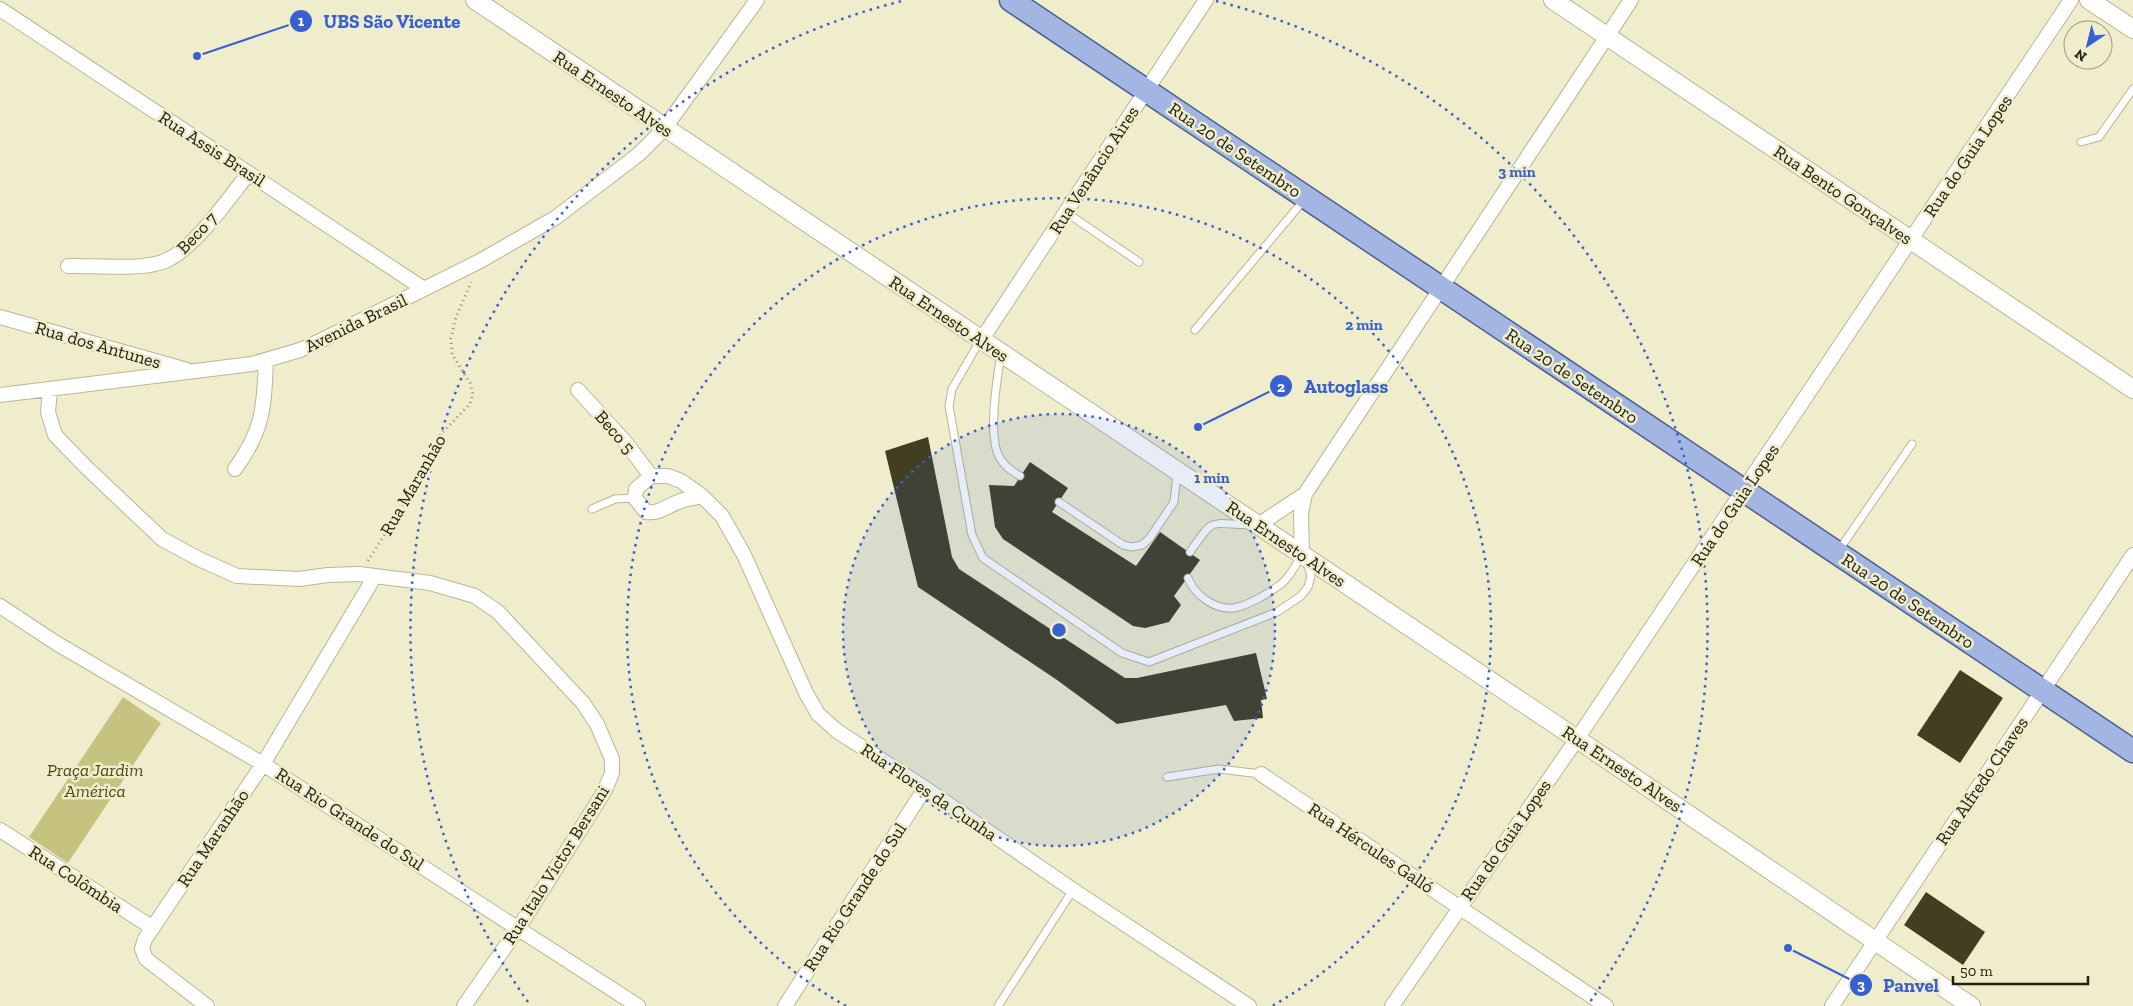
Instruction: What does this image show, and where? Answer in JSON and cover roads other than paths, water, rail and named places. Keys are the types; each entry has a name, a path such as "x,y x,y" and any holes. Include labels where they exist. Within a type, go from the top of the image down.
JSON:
{"main road":[{"name":"Rua 20 de Setembro","path":"1011,0 2133,751"}],"street":[{"name":"Rua Ernesto Alves","path":"475,0 664,129 982,339 1302,554 1971,1006"},
{"name":"Avenida Brasil","path":"0,395 196,372 266,360 324,339 480,261 555,218 639,154 664,129 757,0"},
{"name":"Rua Venâncio Aires","path":"982,339 1206,0"},
{"name":"Rua Bento Gonçalves","path":"1553,0 2133,389"},
{"path":"1302,554 1301,513 1305,494 1631,0"},
{"name":"Rua do Guia Lopes","path":"1392,1006 1458,907 1577,739 1912,241 2071,0"},
{"path":"2089,0 2133,29"},
{"name":"Rua Assis Brasil","path":"0,9 424,289"},
{"name":"Beco 7","path":"68,266 146,265 171,259 203,230 249,173"},
{"name":"Rua dos Antunes","path":"0,317 196,372"},
{"path":"235,469 255,437 261,421 264,405 266,360"},
{"name":"Rua Italo Victor Bersani","path":"50,390 48,412 56,435 92,473 162,539 199,559 237,576 299,579 328,575 359,574 453,588 475,596 498,612 583,704 598,724 612,759 612,773 604,792 519,927 464,1006"},
{"name":"Beco 5","path":"578,390 626,443 651,476"},
{"path":"651,476 636,489 635,498 646,512 660,511 681,500 702,496"},
{"name":"Rua Flores da Cunha","path":"651,476 668,476 681,481 702,496 722,516 744,556 806,694 818,714 837,731 1249,1006"},
{"path":"1258,525 1305,494"},
{"name":"Rua Alfredo Chaves","path":"1832,1006 2133,555"},
{"name":"Rua Maranhão","path":"207,1006 157,969 146,959 142,948 153,928 263,764 374,576"},
{"name":"Rua Rio Grande do Sul","path":"0,606 56,643 263,764 519,927 638,1006"},
{"name":"Rua Hércules Galló","path":"1260,774 1604,1006"},
{"name":"Rua Rio Grande do Sul","path":"785,1006 925,788"},
{"name":"Rua Colômbia","path":"0,830 153,928"}],"lane":[{"path":"2081,142 2099,137 2133,89"},
{"path":"1195,330 1306,198"},
{"path":"1067,213 1139,262"},
{"path":"982,339 952,389 949,406 972,535 983,558 1057,610 1122,652 1149,662 1277,612 1301,596 1308,587 1311,576 1310,568 1302,554 1281,583 1246,604 1232,608 1220,607 1200,596 1192,589 1188,578"},
{"path":"1001,353 995,392 994,445 999,457 1007,468 1020,476"},
{"path":"1837,553 1912,444"},
{"path":"1059,502 1123,545 1132,547 1142,545 1149,539 1174,502 1177,470"},
{"path":"592,509 614,499 635,498"},
{"path":"1190,552 1213,523 1258,525"},
{"path":"1167,777 1219,769 1260,774"},
{"path":"998,1006 1073,890"}],"place":[{"name":"UBS São Vicente","path":"197,56"},
{"name":"Autoglass","path":"1198,427"},
{"name":"Panvel","path":"1788,948"}],"park label":[{"name":"Praça Jardim América","path":"95,780"}]}
